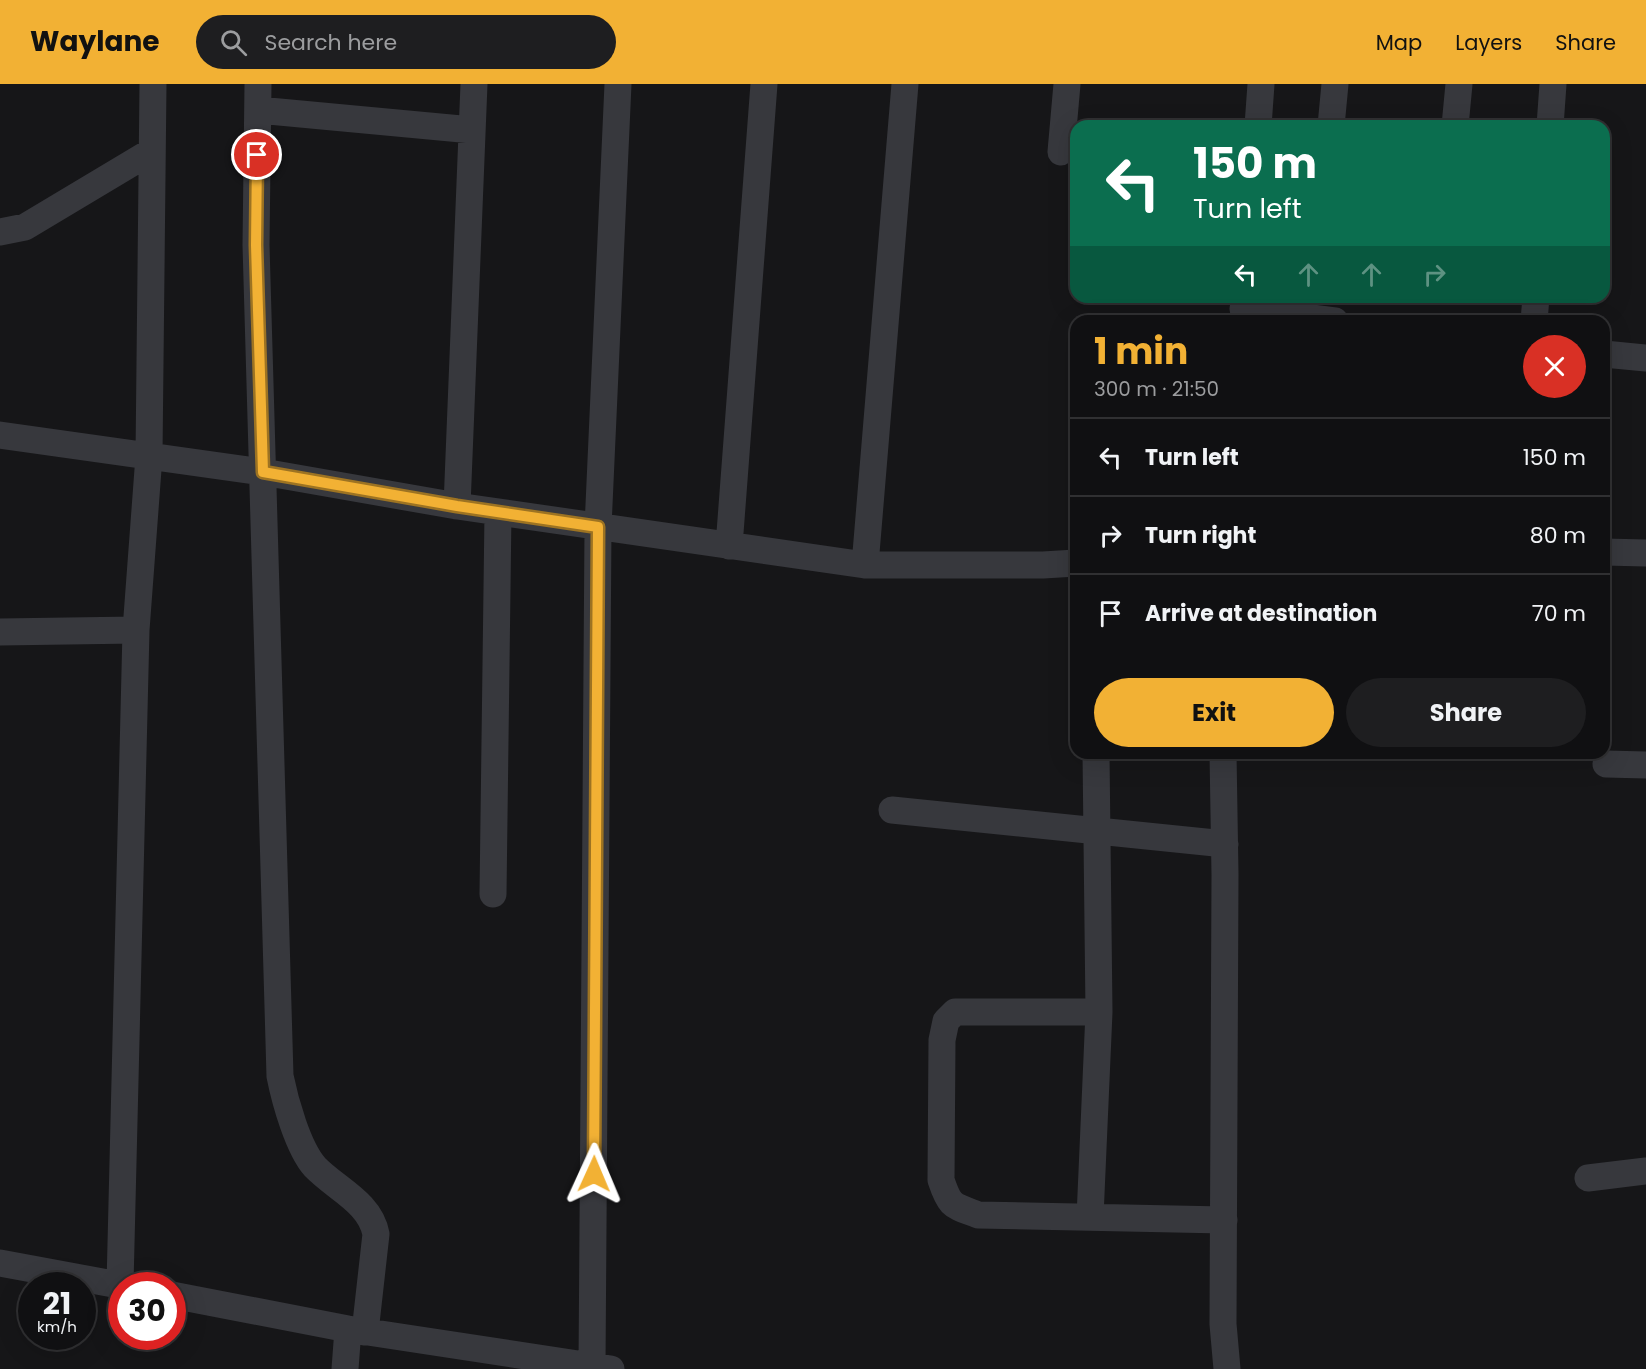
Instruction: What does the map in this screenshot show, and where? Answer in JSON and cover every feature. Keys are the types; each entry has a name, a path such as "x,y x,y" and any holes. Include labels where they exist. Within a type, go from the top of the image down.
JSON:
{"street":[{"path":"122,1272 136,630 149,456 153,84"},
{"path":"457,506 474,84"},
{"path":"186,1298 556,1365 602,1368 598,527 618,84"},
{"path":"729,546 764,84"},
{"path":"865,565 904,84"},
{"path":"1061,153 1067,84"},
{"path":"1258,120 1261,84"},
{"path":"1332,120 1335,84"},
{"path":"1456,120 1459,84"},
{"path":"1550,120 1553,84"},
{"path":"345,1369 357,1330 376,1234 374,1223 364,1208 316,1167 308,1157 282,1090 280,1076 256,245 258,97 472,130"},
{"path":"0,232 25,227 152,151"},
{"path":"1243,309 1289,315"},
{"path":"1610,355 1646,358"},
{"path":"0,435 263,472 457,506 865,565 1043,566 1070,564"},
{"path":"493,894 498,512"},
{"path":"1610,552 1646,553"},
{"path":"0,632 136,630"},
{"path":"1090,1217 1099,1012 1096,759"},
{"path":"1223,759 1225,844 1223,1324 1227,1369"},
{"path":"1606,764 1646,765"},
{"path":"892,810 1225,844"},
{"path":"1099,1012 955,1012 946,1022 942,1040 941,1180 947,1199 956,1206 978,1215 1224,1220"},
{"path":"1588,1178 1646,1171"},
{"path":"0,1263 108,1282"}],"route":[{"path":"257,155 256,245 263,472 457,506 598,527 594,1174"}]}
